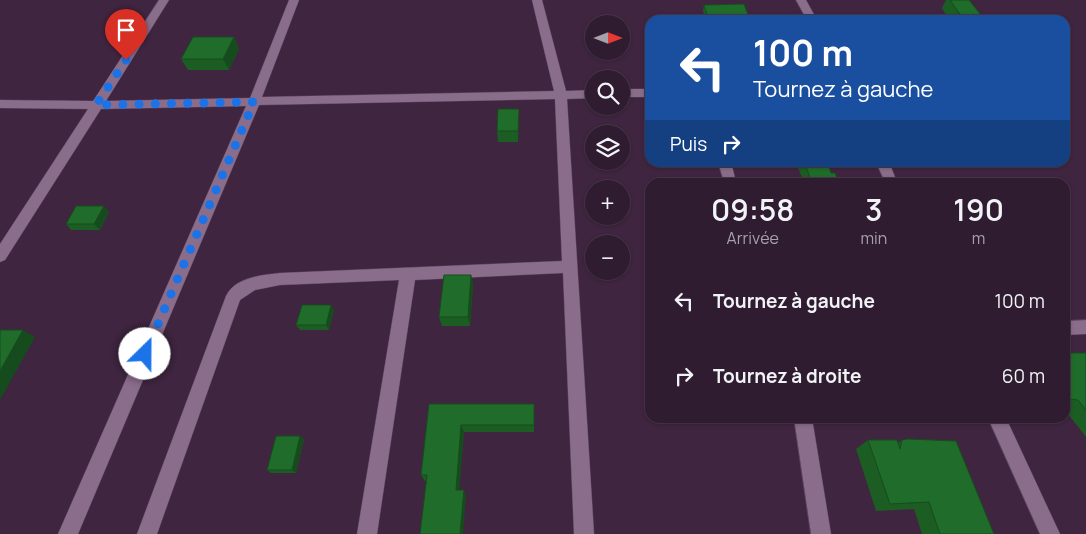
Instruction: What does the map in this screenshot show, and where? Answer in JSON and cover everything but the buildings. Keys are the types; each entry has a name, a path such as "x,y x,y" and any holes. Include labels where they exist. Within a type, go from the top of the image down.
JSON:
{"street":[{"path":"0,256 164,0"},
{"path":"68,534 254,102 294,0"},
{"path":"537,0 561,95 584,534"},
{"path":"801,0 809,15"},
{"path":"630,93 645,93"},
{"path":"0,104 96,105 585,94"},
{"path":"0,230 17,230"},
{"path":"147,534 234,296 248,284 280,279 570,267"},
{"path":"367,534 408,274"},
{"path":"1070,328 1086,327"},
{"path":"804,423 821,534"},
{"path":"999,423 1050,534"}],"route":[{"path":"126,60 96,105 254,102 145,354"}]}
